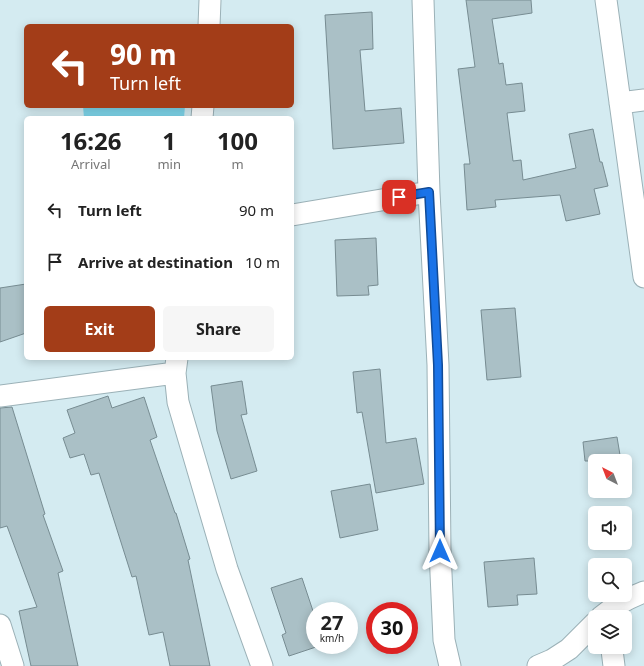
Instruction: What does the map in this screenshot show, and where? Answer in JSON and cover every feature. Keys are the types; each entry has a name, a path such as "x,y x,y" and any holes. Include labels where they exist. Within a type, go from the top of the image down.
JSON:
{"street":[{"path":"208,24 210,0"},
{"path":"423,0 429,192 438,365 440,551 444,640 450,666"},
{"path":"606,0 644,277"},
{"path":"620,103 644,100"},
{"path":"294,215 429,192"},
{"path":"0,396 176,365 178,402 226,570 262,666"},
{"path":"610,610 630,597 644,592"},
{"path":"0,625 13,666"},
{"path":"538,666 552,660 569,649 588,631"},
{"path":"612,654 614,666"}],"shaded area":[{"path":"83,108 185,108 184,116 84,116"}],"building":[{"path":"466,0 531,0 532,13 492,19 499,64 503,63 506,85 522,83 525,111 507,113 513,161 521,160 523,180 576,168 569,134 593,129 600,162 602,162 608,186 594,189 600,214 566,221 560,195 495,200 496,207 467,210 464,164 470,164 458,69 475,67"},
{"path":"372,12 373,49 360,50 365,111 401,108 404,143 333,149 325,15"},
{"path":"376,238 378,285 368,286 369,295 337,296 335,240"},
{"path":"24,284 24,334 0,342 0,288"},
{"path":"515,308 521,377 487,380 481,310"},
{"path":"380,369 386,443 416,438 424,484 376,493 362,412 357,413 353,372"},
{"path":"242,381 247,414 241,415 257,471 231,479 217,431 211,386"},
{"path":"108,396 112,408 144,397 157,437 150,440 176,513 190,559 188,560 210,666 170,666 163,632 149,635 136,576 132,577 99,473 91,475 84,454 70,458 63,438 75,433 67,410"},
{"path":"12,407 45,514 43,515 63,571 58,573 78,666 31,666 19,611 37,607 7,526 0,528 0,408"},
{"path":"617,437 620,454 588,454 588,461 585,461 583,442"},
{"path":"370,484 378,530 340,538 331,491"},
{"path":"534,558 537,594 517,595 518,605 488,607 484,562"},
{"path":"302,578 310,602 306,602 306,650 289,656 282,635 286,633 271,588"}],"route":[{"path":"399,197 429,192 438,365 440,551"}]}
